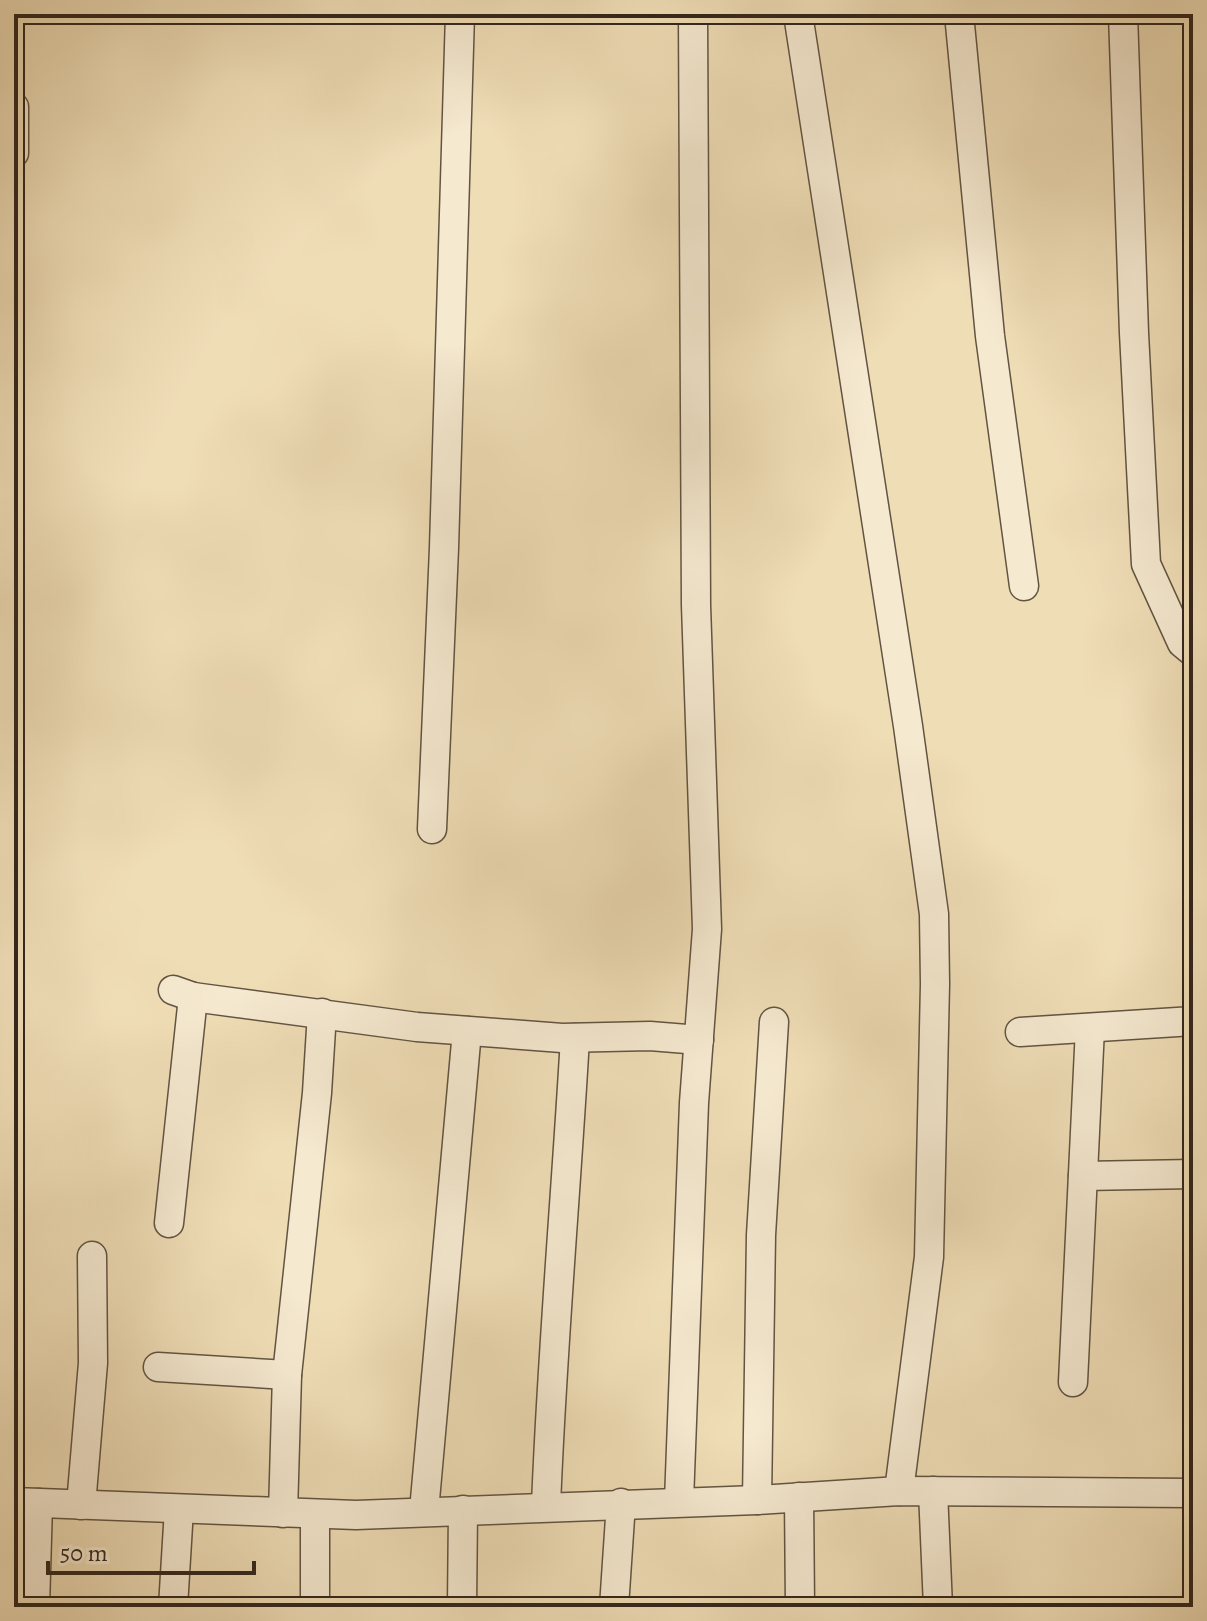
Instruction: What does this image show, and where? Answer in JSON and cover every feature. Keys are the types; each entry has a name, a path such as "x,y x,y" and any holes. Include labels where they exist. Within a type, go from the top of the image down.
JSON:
{"street":[{"path":"432,829 460,14"},
{"path":"679,1501 694,1103 707,929 696,605 693,14"},
{"path":"798,14 934,914 929,1257 899,1491"},
{"path":"959,14 990,336 1024,586"},
{"path":"1123,14 1146,564 1182,643 1193,652"},
{"path":"14,107 14,153"},
{"path":"169,1223 183,993 417,1027 575,1038 650,1036 699,1040"},
{"path":"283,1513 287,1375 317,1093 322,1013"},
{"path":"1020,1032 1193,1021"},
{"path":"757,1500 761,1235 774,1022"},
{"path":"1073,1382 1090,1028"},
{"path":"424,1511 467,1031"},
{"path":"546,1506 550,1380 575,1038"},
{"path":"1083,1176 1193,1174"},
{"path":"81,1505 93,1363 92,1256"},
{"path":"158,1367 287,1375"},
{"path":"35,1607 26,1502 356,1515 757,1500 899,1491 1193,1493"},
{"path":"933,1491 938,1607"},
{"path":"799,1497 800,1607"},
{"path":"614,1607 621,1503"},
{"path":"173,1607 179,1509"},
{"path":"462,1607 463,1510"},
{"path":"315,1514 315,1607"}]}
